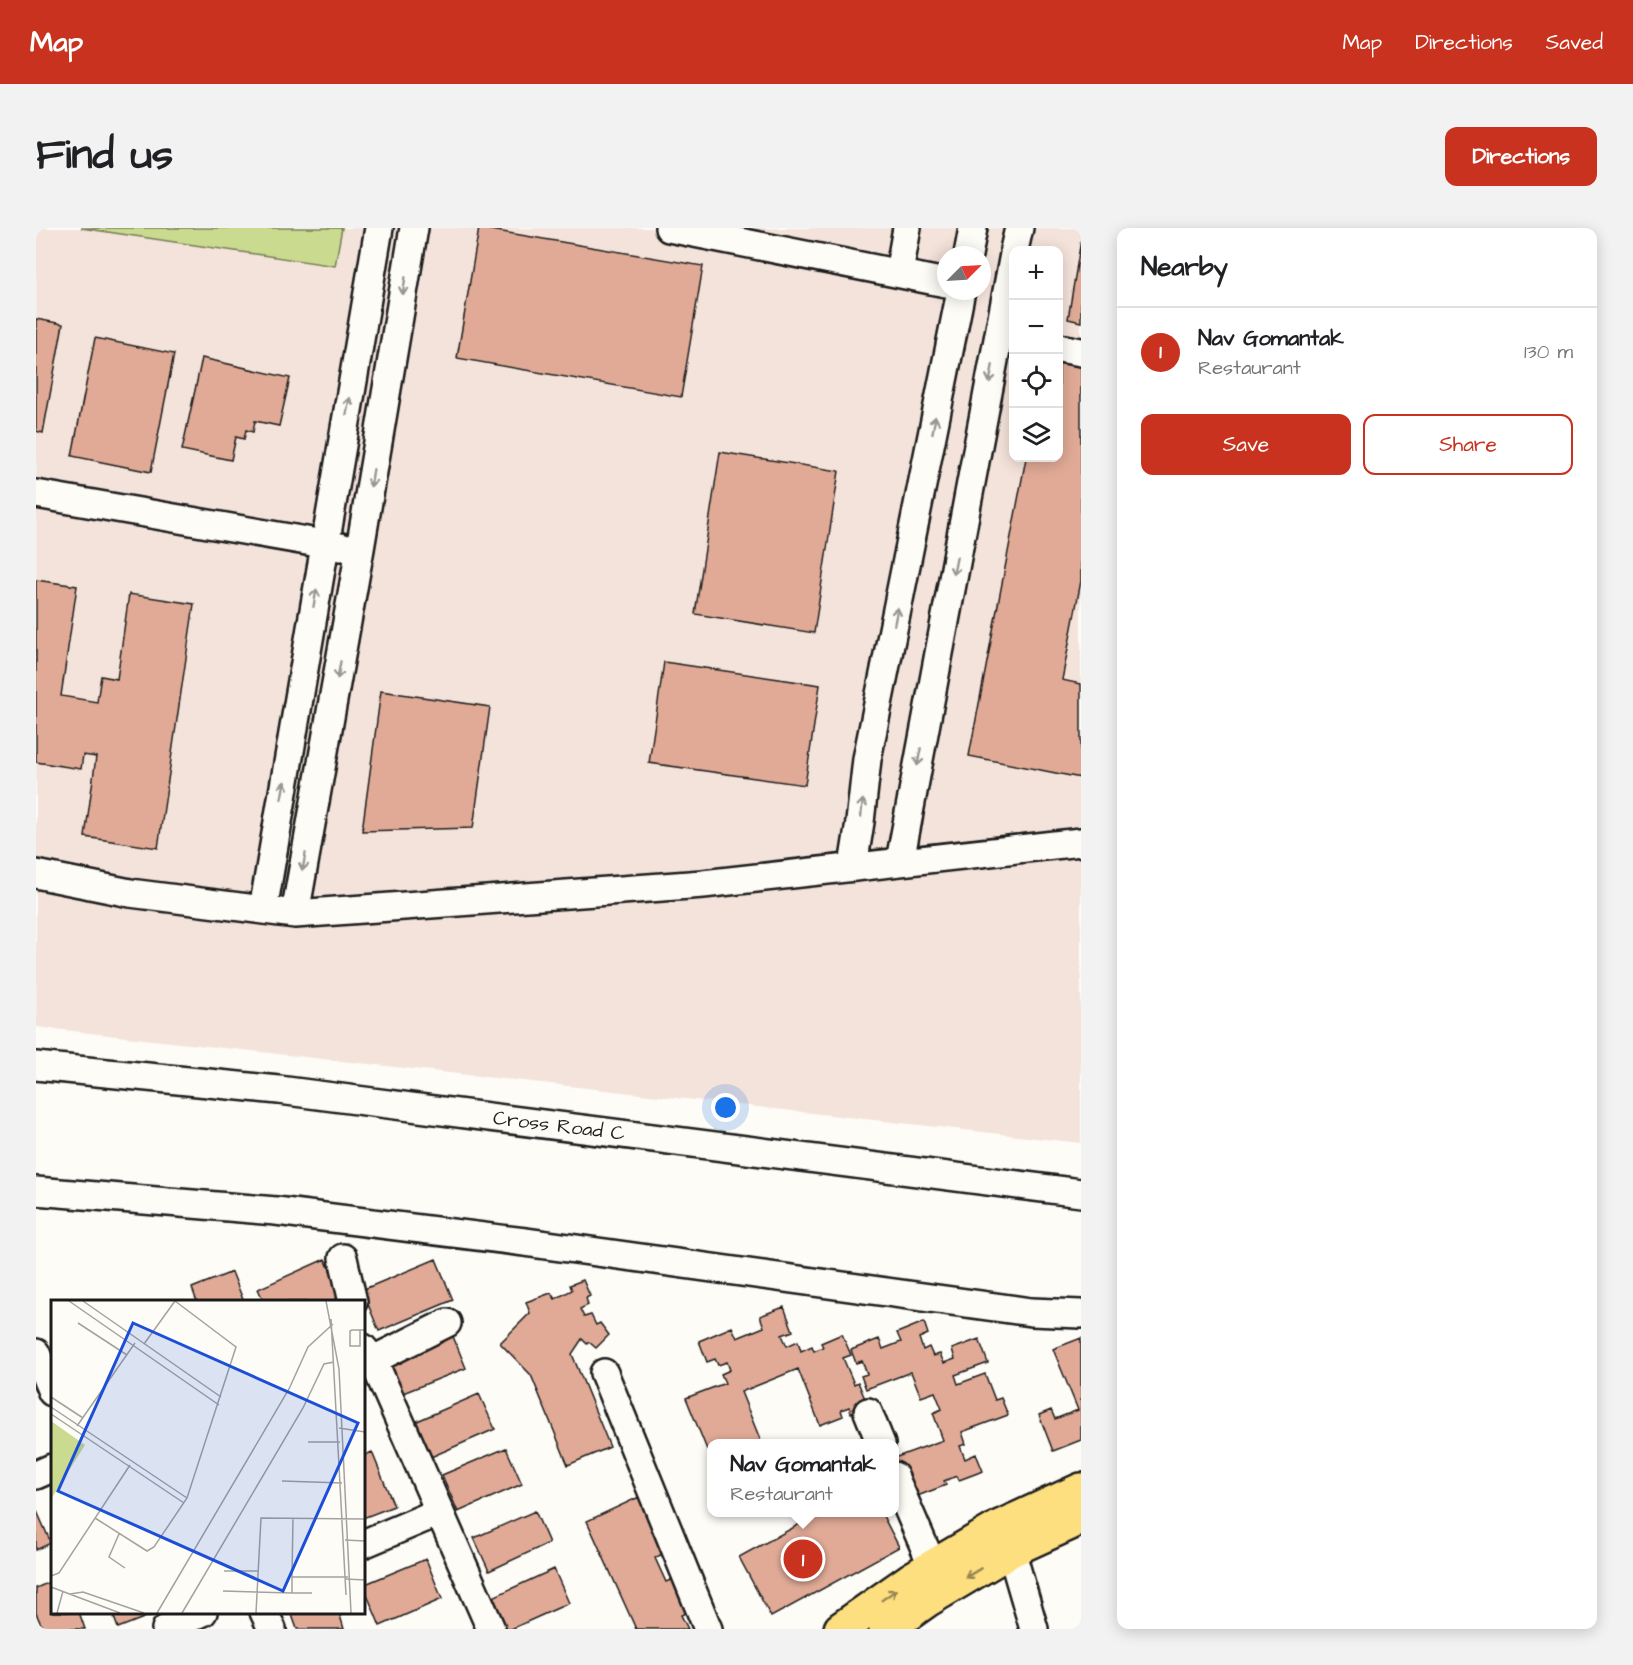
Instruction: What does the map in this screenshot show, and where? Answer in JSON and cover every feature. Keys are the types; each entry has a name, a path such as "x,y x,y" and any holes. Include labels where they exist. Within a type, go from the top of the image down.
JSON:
{"main road":[{"path":"886,1629 939,1578 1081,1490"},
{"path":"1006,1538 1081,1518"},
{"path":"841,1629 912,1579 939,1578"}],"street":[{"path":"263,910 379,228"},
{"path":"295,914 414,228"},
{"path":"669,228 937,281"},
{"path":"899,273 907,228"},
{"path":"970,246 974,228"},
{"path":"1015,246 1019,228"},
{"path":"900,861 1006,337 994,292 1009,263"},
{"path":"853,866 861,822 867,759 959,300"},
{"path":"1063,349 1081,352"},
{"path":"36,494 324,545 360,549"},
{"path":"36,874 130,893 295,914 703,884 1081,842"},
{"name":"Cross Road C","path":"36,1066 279,1090 1081,1193"},
{"path":"36,1191 276,1211 525,1242 1031,1312 1081,1314"},
{"path":"343,1258 352,1300"},
{"path":"447,1323 368,1354 491,1629"},
{"path":"36,1353 51,1390"},
{"path":"604,1373 708,1629"},
{"path":"868,1412 879,1439"},
{"path":"36,1475 51,1468"},
{"path":"899,1487 939,1578"},
{"path":"364,1544 439,1512"},
{"path":"1006,1538 1034,1629"},
{"path":"166,1629 201,1614"},
{"path":"203,1614 210,1629"},
{"path":"265,1614 272,1629"}],"shaded area":[{"path":"36,228 1081,228 1081,1143 36,1027"}],"green space":[{"path":"81,228 342,228 335,266"}],"building":[{"path":"479,228 703,266 681,397 457,358"},
{"path":"1081,240 1081,322 1068,319"},
{"path":"36,319 63,324 43,433 36,431"},
{"path":"95,338 174,354 151,472 72,456"},
{"path":"202,358 290,378 279,426 255,421 253,432 246,430 244,439 236,437 231,460 182,450"},
{"path":"1063,358 1081,361 1081,581 1062,680 1081,684 1081,778 969,756 1025,462 1063,462"},
{"path":"720,452 839,471 814,633 695,614"},
{"path":"36,580 77,586 61,696 97,702 101,676 117,679 129,594 194,604 158,848 85,837 96,757 83,755 81,769 36,762"},
{"path":"664,662 820,685 805,785 649,763"},
{"path":"381,691 490,707 473,828 362,831"},
{"path":"325,1259 342,1296 334,1300 263,1300 258,1289"},
{"path":"436,1259 453,1300 379,1331 362,1290"},
{"path":"232,1272 243,1300 196,1300 192,1288"},
{"path":"583,1280 590,1296 586,1298 588,1305 580,1309 584,1317 591,1315 596,1325 600,1323 609,1335 596,1348 582,1339 572,1354 610,1447 568,1465 531,1375 500,1343 530,1313 526,1302 551,1293 555,1299 572,1290 570,1285"},
{"path":"784,1307 793,1331 782,1335 787,1346 798,1341 801,1351 812,1346 814,1351 823,1347 821,1343 842,1334 851,1355 843,1358 854,1384 858,1382 868,1406 851,1413 849,1407 841,1410 843,1416 820,1425 798,1369 741,1392 760,1439 707,1439 707,1450 686,1398 725,1383 721,1374 730,1370 727,1362 718,1365 715,1359 707,1362 699,1341 732,1327 737,1338 764,1327 760,1316"},
{"path":"924,1322 928,1334 919,1338 923,1350 929,1347 933,1356 940,1354 944,1363 955,1359 952,1349 979,1339 988,1363 955,1375 958,1384 985,1374 995,1400 1001,1398 1008,1415 962,1432 966,1444 960,1446 965,1459 976,1454 983,1471 959,1480 957,1476 944,1481 946,1485 907,1500 899,1478 899,1456 943,1440 933,1413 942,1409 935,1392 921,1397 911,1372 866,1389 861,1376 867,1374 862,1361 856,1363 851,1350 879,1339 883,1349 901,1342 897,1333"},
{"path":"452,1334 466,1368 403,1393 389,1359"},
{"path":"1081,1338 1081,1440 1053,1451 1039,1415 1051,1410 1055,1419 1078,1410 1053,1349"},
{"path":"479,1394 495,1429 431,1457 415,1422"},
{"path":"506,1448 522,1484 458,1512 442,1475"},
{"path":"372,1452 394,1506 364,1518 364,1456"},
{"path":"639,1497 664,1553 655,1558 666,1582 675,1578 690,1611 681,1615 688,1629 636,1629 587,1521"},
{"path":"36,1509 51,1543 36,1550"},
{"path":"535,1511 549,1543 489,1571 474,1538"},
{"path":"813,1517 884,1517 899,1547 771,1617 739,1557"},
{"path":"426,1559 442,1599 380,1626 364,1585"},
{"path":"554,1569 569,1603 507,1629 493,1597"},
{"path":"51,1581 51,1614 80,1614 85,1629 43,1629 36,1613 36,1588"},
{"path":"113,1614 154,1614 118,1628"},
{"path":"292,1614 340,1614 344,1629 297,1629"}],"place":[{"name":"Nav Gomantak","path":"803,1559"}]}
